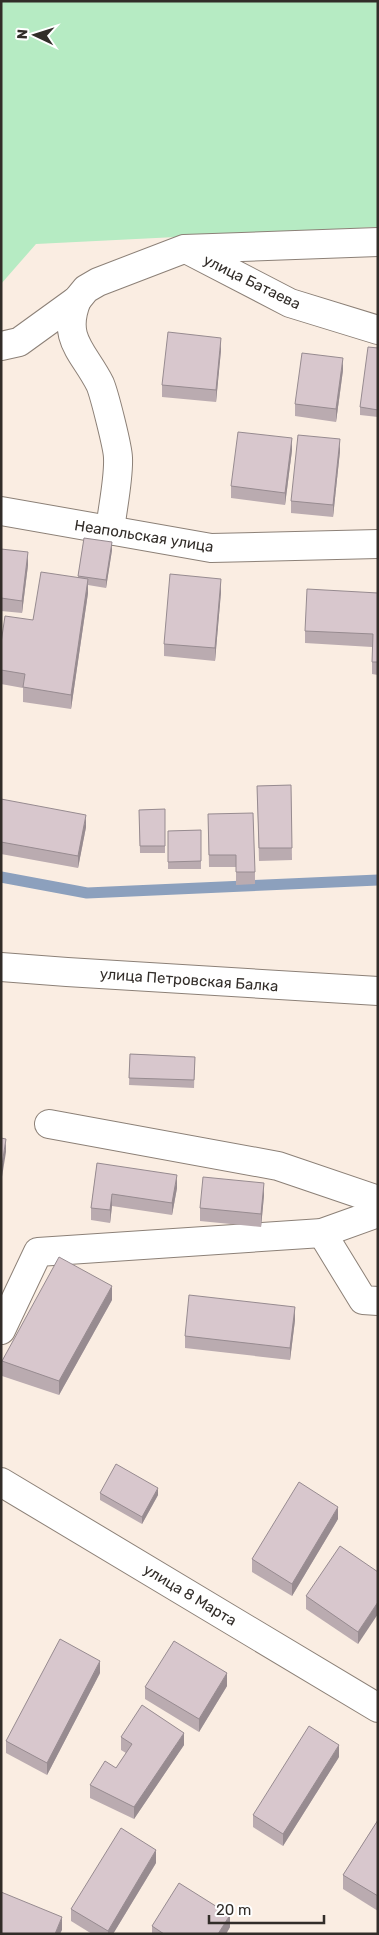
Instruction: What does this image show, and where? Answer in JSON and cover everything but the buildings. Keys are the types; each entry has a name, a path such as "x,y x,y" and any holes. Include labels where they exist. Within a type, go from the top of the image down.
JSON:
{"street":[{"name":"улица Батаева","path":"1,346 19,342 77,300 86,289 98,282 184,249 378,242"},
{"name":"улица Батаева","path":"184,249 290,303 378,330"},
{"path":"77,300 71,314 74,342 101,385 118,458 110,531"},
{"name":"Неапольская улица","path":"1,511 211,548 378,544"},
{"name":"улица Петровская Балка","path":"1,967 378,992"},
{"path":"49,1124 278,1166 378,1200"},
{"path":"1,1330 38,1252 322,1233 378,1213"},
{"path":"322,1233 363,1300 378,1301"},
{"name":"улица 8 Марта","path":"1,1482 378,1708"}],"green space":[{"path":"1,1 378,1 378,227 36,244 1,284"}],"waterway":[{"path":"1,877 87,893 378,880"}]}
